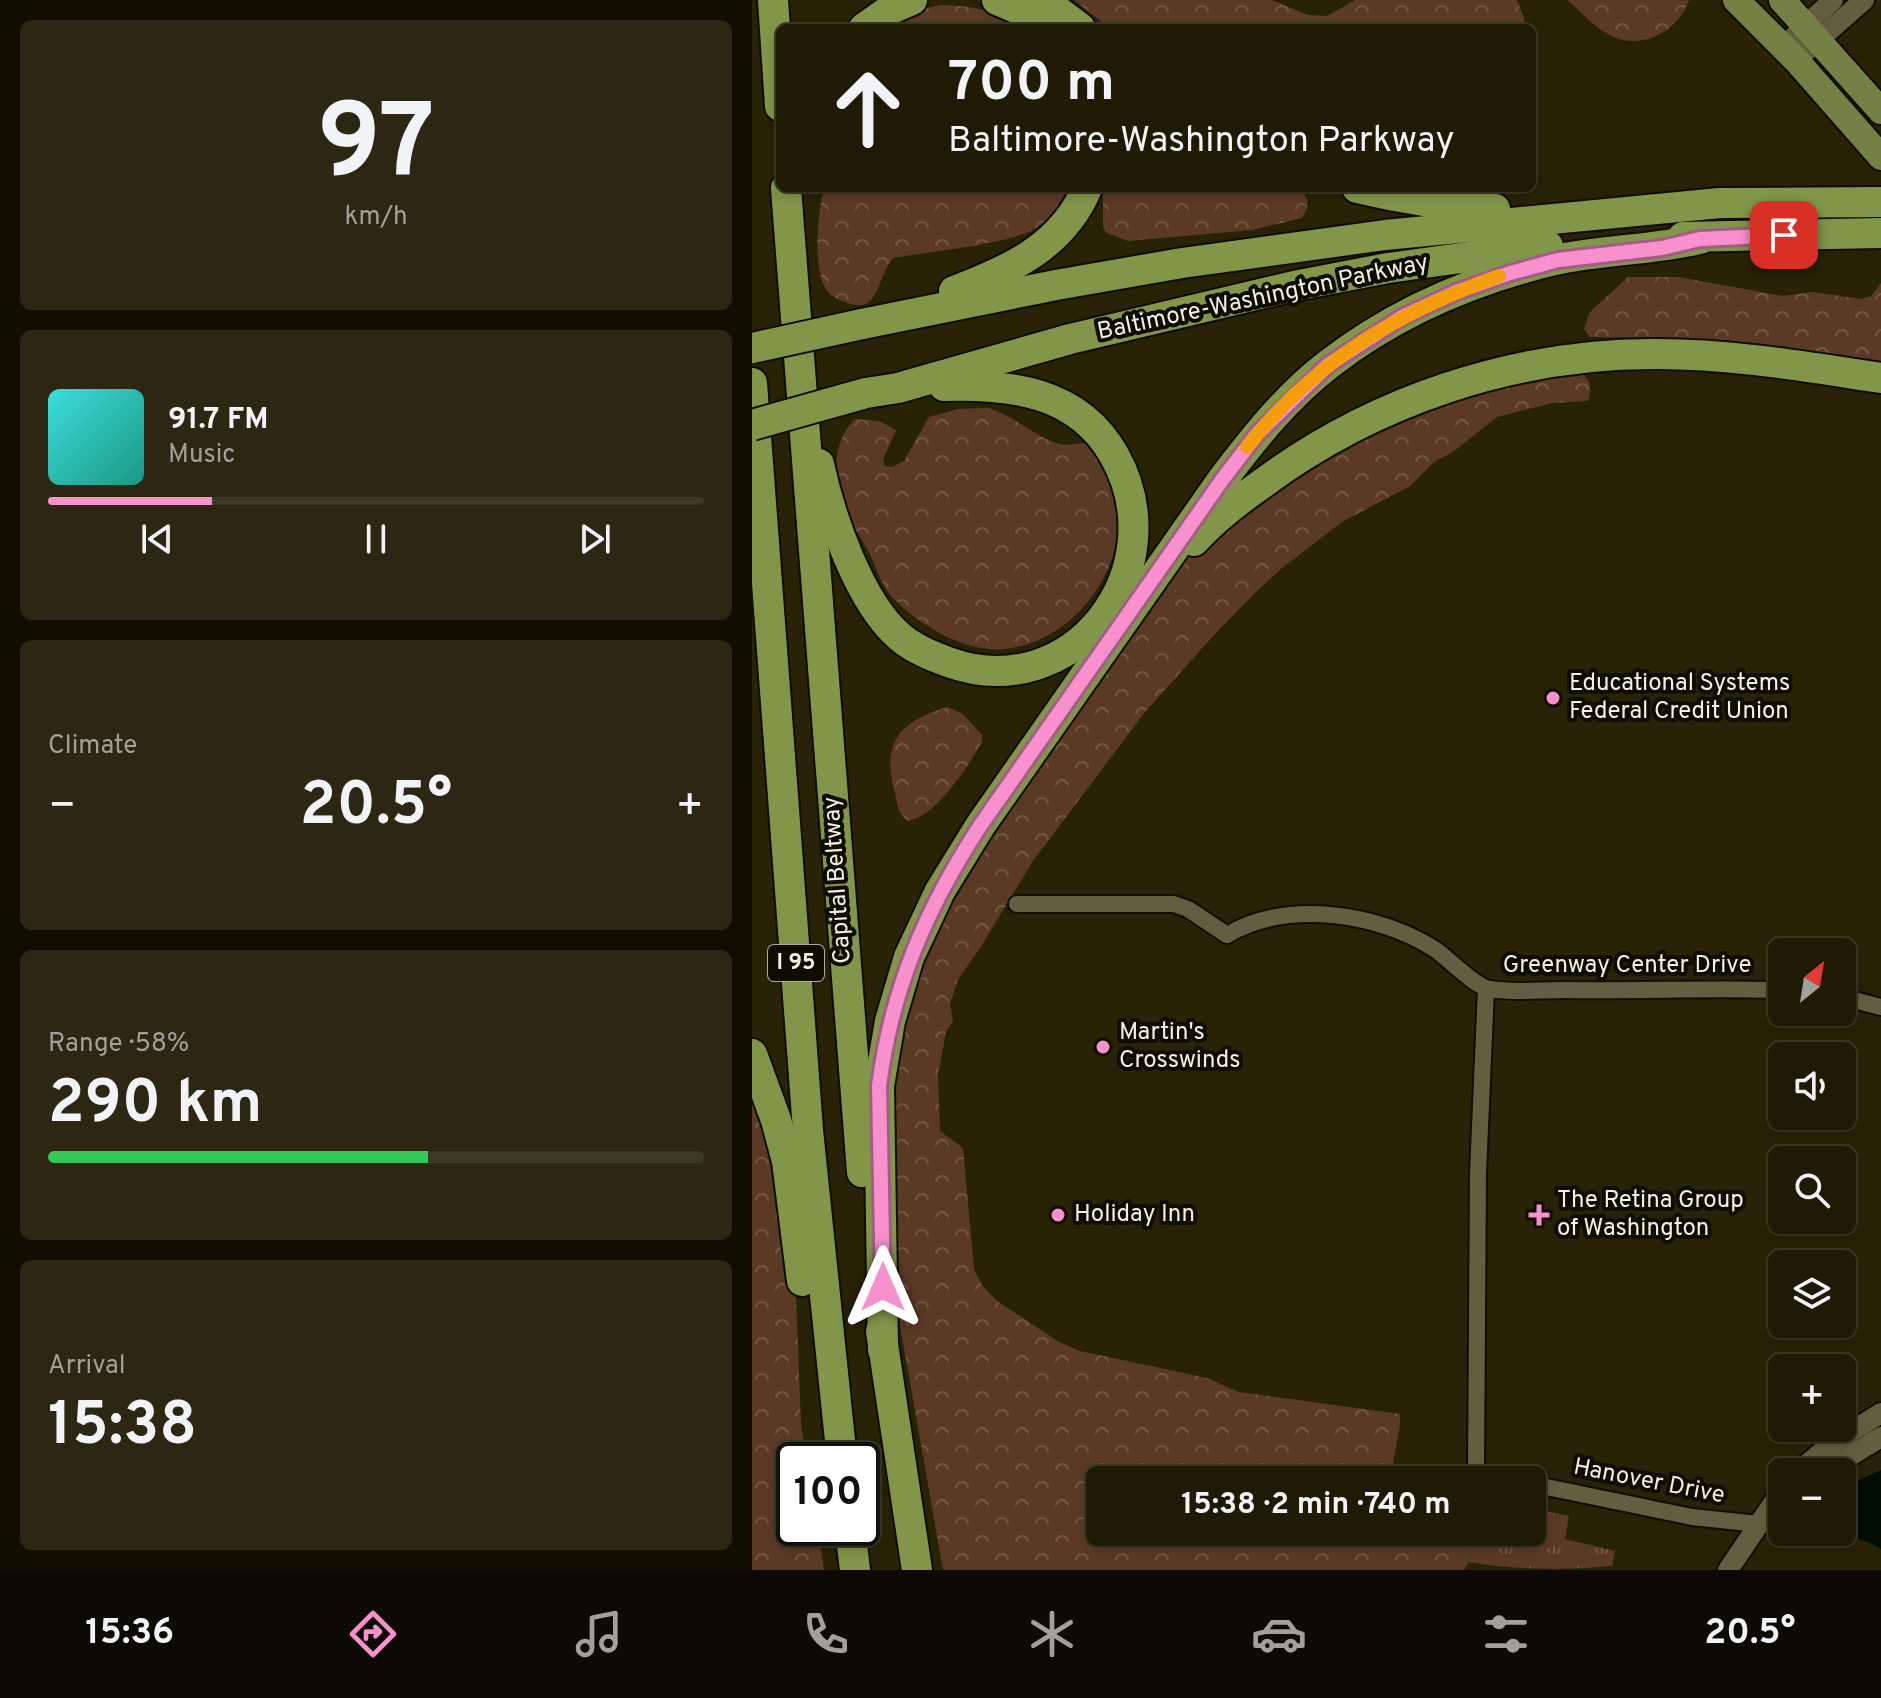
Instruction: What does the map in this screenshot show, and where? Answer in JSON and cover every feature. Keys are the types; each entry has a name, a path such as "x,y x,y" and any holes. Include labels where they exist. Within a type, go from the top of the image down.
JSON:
{"highway":[{"path":"773,0 776,45"},
{"path":"870,24 891,9 912,0"},
{"path":"997,0 1025,12 1042,24"},
{"path":"1043,0 1075,24"},
{"name":"Capital Beltway","path":"786,192 858,1125 883,1350 917,1570"},
{"path":"795,283 804,192"},
{"path":"872,322 979,282 1030,257 1065,226 1085,192"},
{"path":"1373,192 1452,206 1503,209 1620,202 1720,203"},
{"name":"Baltimore-Washington Parkway","path":"752,348 1056,285 1287,248 1471,225 1720,203 1881,202"},
{"name":"Baltimore-Washington Parkway","path":"752,425 1161,317 1388,268 1660,236 1700,239 1881,233"},
{"path":"883,1350 879,1086 890,1021 909,957 940,891 973,837 1201,510 1258,433 1328,365 1377,331 1456,292 1510,273 1558,260 1662,248 1700,239"},
{"path":"1139,602 1203,531 1275,474 1352,427 1397,406 1458,384 1549,363 1604,355 1656,354 1766,361 1881,378"},
{"path":"800,365 827,491 864,591 889,626 903,639 932,656 971,669 1023,666 1070,648 1088,634 1111,605 1131,563 1134,510 1124,472 1108,445 1087,423 1063,405 1014,387 898,388"},
{"name":"Capital Beltway","path":"752,383 808,1130 840,1442"},
{"path":"752,646 758,465"},
{"path":"752,1054 787,1161 803,1290 832,1442"}],"main road":[{"path":"1736,0 1790,53 1881,157"},
{"path":"1782,0 1881,111"}],"street":[{"path":"1813,32 1833,0"},
{"path":"1790,53 1813,32 1864,0"},
{"name":"Greenway Center Drive","path":"1017,904 1174,904 1188,909 1227,935 1253,923 1281,918 1319,916 1357,919 1391,929 1437,951 1486,989 1768,990"},
{"path":"1476,1466 1478,1173 1486,989"},
{"path":"1856,1001 1881,1007"},
{"path":"1815,1458 1881,1413"},
{"path":"1847,1458 1881,1437"},
{"name":"Hanover Drive","path":"1546,1487 1692,1517 1758,1524"},
{"path":"1728,1570 1768,1510"},
{"path":"1758,1524 1768,1516"}],"green space":[{"path":"1074,0 1272,0 1308,15 1327,16 1355,0 1517,0 1524,18 1524,24 1104,24"},
{"path":"1567,0 1689,0 1684,12 1666,30 1643,40 1630,41 1601,30"},
{"path":"940,5 964,6 984,10 1017,24 893,24 908,13"},
{"path":"823,192 1066,192 1047,219 1026,233 990,243 893,258 872,299 867,304 857,305 836,298 823,284 818,257"},
{"path":"1103,192 1301,192 1307,205 1302,218 1252,230 1128,241 1107,233 1103,228"},
{"path":"1628,277 1679,277 1783,296 1813,292 1861,299 1871,296 1881,283 1881,363 1665,338 1590,337 1584,329 1590,312"},
{"path":"1581,372 1590,385 1590,392 1588,401 1552,403 1497,417 1454,451 1434,462 1410,486 1342,522 1282,568 1214,635 1145,712 1033,861 958,979 950,1004 953,1021 946,1032 938,1074 940,1131 963,1148 974,1269 982,1285 997,1301 1059,1342 1080,1351 1207,1378 1239,1392 1400,1414 1393,1466 1086,1466 1086,1546 1472,1546 1469,1562 1464,1570 943,1570 882,1223 880,1151 925,921 1203,531 1444,388"},
{"path":"988,408 1056,443 1092,445 1114,488 1119,520 1116,546 1107,572 1075,616 1054,632 1030,643 1004,649 974,646 945,636 906,610 890,594 848,515 836,465 841,441 855,419 879,421 896,430 883,459 885,466 892,467 904,461 929,417 958,409"},
{"path":"947,707 963,714 982,735 982,742 941,800 919,817 908,821 896,801 890,760 893,747 906,727"},
{"path":"752,1076 782,1174 796,1297 804,1442 776,1442 776,1546 821,1546 824,1570 752,1570"},
{"path":"1546,1511 1569,1516 1565,1539 1615,1551 1612,1566 1503,1567 1469,1562 1472,1546 1546,1546"}],"shaded area":[{"path":"1881,1470 1881,1549 1856,1539 1856,1481"}],"slow traffic":[{"path":"1247,447 1303,387 1354,346 1402,317 1499,276"}],"place":[{"name":"Educational Systems Federal Credit Union","path":"1553,698"},
{"name":"Martin's Crosswinds","path":"1103,1047"},
{"name":"Holiday Inn","path":"1058,1215"},
{"name":"The Retina Group of Washington","path":"1539,1215"}],"route":[{"path":"883,1287 879,1086 890,1021 909,957 949,875 980,826 1139,602 1193,520 1258,433 1328,365 1377,331 1456,292 1558,260 1662,248 1700,239 1784,235"}]}
